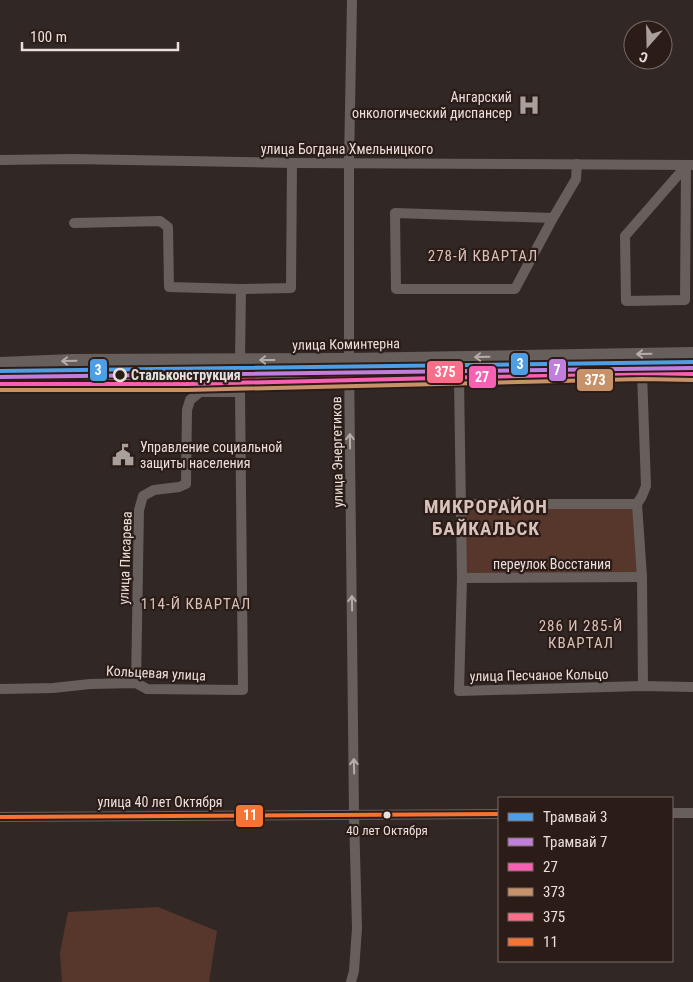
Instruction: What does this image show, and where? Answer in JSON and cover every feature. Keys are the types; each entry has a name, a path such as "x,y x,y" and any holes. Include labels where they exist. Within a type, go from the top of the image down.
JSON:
{"street":[{"name":"улица Энергетиков","path":"351,982 354,971 357,928 349,359 349,163 352,0"},
{"name":"улица Богдана Хмельницкого","path":"0,160 73,159 292,164 690,165"},
{"path":"74,223 160,221 168,227 169,287 291,288 292,164"},
{"path":"553,218 395,213 396,289 515,289 576,179 577,164"},
{"path":"690,165 685,300 626,301 625,236 690,165"},
{"path":"240,360 241,289"},
{"name":"улица Коминтерна","path":"0,363 72,360 349,359 693,353"},
{"path":"642,373 646,486 637,504 642,577 644,686"},
{"path":"0,384 188,384 240,387 350,381 642,373 693,374"},
{"name":"улица Песчаное Кольцо","path":"460,378 462,578 459,690 644,686 693,687"},
{"name":"Кольцевая улица","path":"0,689 136,683 147,689 243,690 240,387"},
{"name":"улица Писарева","path":"136,683 139,510 142,496 154,490 179,487 186,484 187,410 190,400 200,392 240,387"},
{"path":"460,504 637,504"},
{"name":"переулок Восстания","path":"462,578 642,577"},
{"path":"673,813 693,813"},
{"name":"улица 40 лет Октября","path":"0,817 498,814"}],"shaded area":[{"path":"693,358 693,370 359,374 359,362"},
{"path":"343,362 343,375 83,378 83,365"},
{"path":"57,366 57,378 0,379 0,367"},
{"path":"637,504 640,577 462,578 461,505"},
{"path":"158,907 217,931 209,982 62,982 60,953 68,912"}],"tram line":[{"name":"3","path":"0,371 693,362"},
{"name":"7","path":"0,377 693,368"}],"transit line":[{"name":"375","path":"0,378 188,378 642,367 693,368"},
{"name":"27","path":"0,384 188,384 642,373 693,374"},
{"name":"373","path":"0,390 188,390 642,379 693,380"},
{"name":"11","path":"0,817 498,814"}],"place":[{"name":"Ангарский онкологический диспансер","path":"529,105"},
{"name":"Стальконструкция","path":"120,375"},
{"name":"Управление социальной защиты населения","path":"123,455"},
{"name":"40 лет Октября","path":"387,815"}],"district":[{"name":"278-Й КВАРТАЛ","path":"483,256"},
{"name":"МИКРОРАЙОН БАЙКАЛЬСК","path":"486,517"},
{"name":"114-Й КВАРТАЛ","path":"196,604"},
{"name":"286 И 285-Й КВАРТАЛ","path":"581,634"}]}
